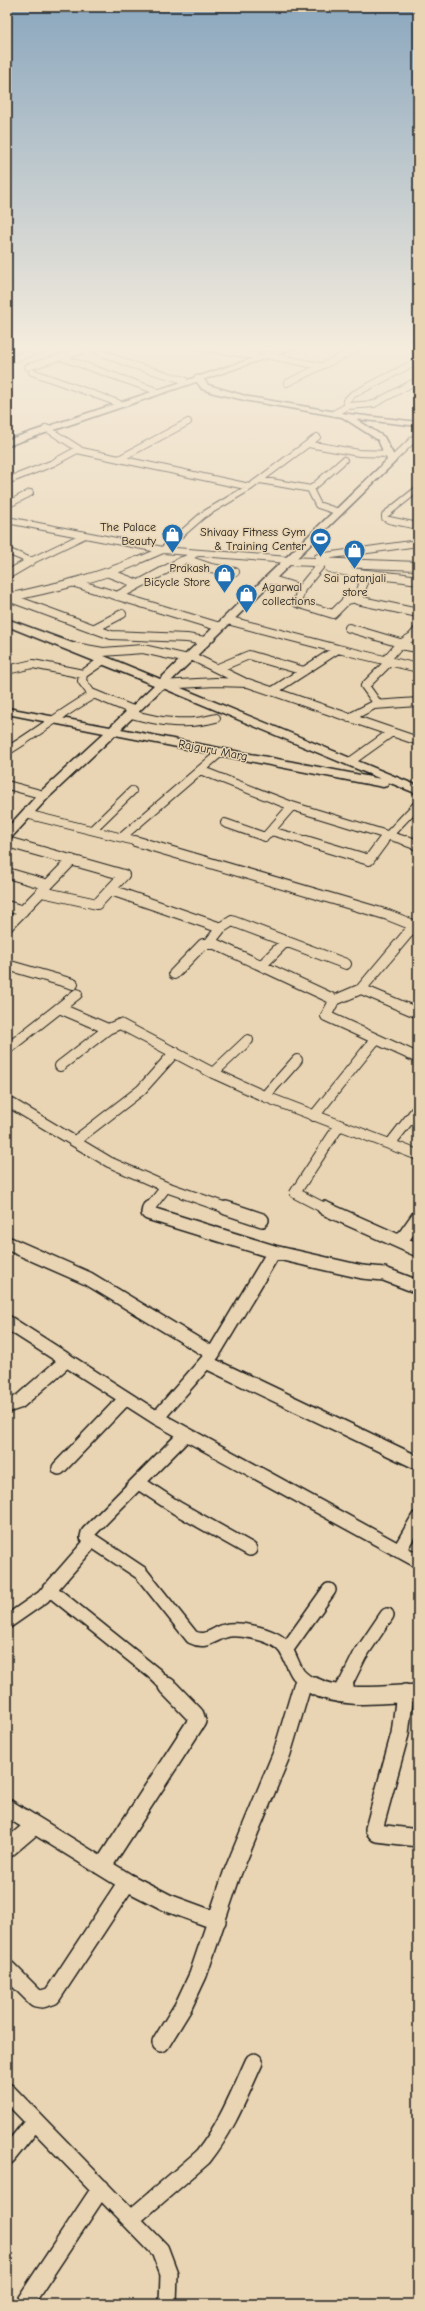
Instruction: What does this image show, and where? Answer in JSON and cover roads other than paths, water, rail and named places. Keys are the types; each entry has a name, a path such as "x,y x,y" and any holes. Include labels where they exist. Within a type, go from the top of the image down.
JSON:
{"street":[{"path":"9,480 53,463 68,455"},
{"path":"100,455 250,487"},
{"path":"119,459 127,455"},
{"path":"8,597 76,584 109,573 163,550 203,515 250,487 294,455"},
{"path":"377,455 390,457"},
{"path":"10,828 114,732 205,641 339,512 393,455"},
{"path":"310,489 344,460"},
{"path":"260,480 310,489"},
{"path":"310,489 318,504 339,512"},
{"path":"418,489 385,515 389,520 418,526"},
{"path":"7,505 30,493"},
{"path":"7,520 83,536 163,550 322,564 418,566"},
{"path":"7,575 31,561 83,536"},
{"path":"288,561 418,543"},
{"path":"7,551 31,561"},
{"path":"116,596 198,553"},
{"path":"185,559 211,568 235,572"},
{"path":"322,564 360,574 381,574 418,580"},
{"path":"322,564 301,589 297,603 330,613 335,613 347,600 356,598 418,612"},
{"path":"109,573 138,584"},
{"path":"356,598 363,585 360,574"},
{"path":"269,579 301,589"},
{"path":"76,584 220,628"},
{"path":"8,597 115,636 188,638 205,641"},
{"path":"93,629 122,614"},
{"path":"227,620 387,662 418,668"},
{"path":"7,622 71,646 102,661 418,790"},
{"path":"349,628 418,648"},
{"path":"378,704 365,686 367,682 387,662 400,644 412,637 418,630"},
{"path":"71,646 103,652 143,649 189,657 218,668 248,683 418,741"},
{"path":"273,691 338,649"},
{"path":"218,668 249,655 304,671"},
{"path":"102,661 83,674 80,678 83,686 94,695 133,713 179,724 200,723 216,718"},
{"path":"7,670 33,664 83,674"},
{"path":"162,685 216,682 248,683"},
{"path":"7,751 27,739 69,707 94,695"},
{"path":"349,718 378,704 418,702"},
{"name":"Rajguru Marg","path":"7,711 418,790"},
{"path":"350,762 392,732"},
{"path":"122,837 221,752"},
{"path":"200,770 292,806 418,845"},
{"path":"7,785 44,796"},
{"path":"93,829 132,791"},
{"path":"271,830 367,860 371,859 376,854 387,836 418,804"},
{"path":"225,823 262,837 267,836 292,806"},
{"path":"26,814 122,837 350,904 416,926 361,989 333,1001 326,1016 375,1040 418,1058"},
{"path":"7,842 123,874 123,877 96,904 42,892"},
{"path":"7,927 72,860"},
{"path":"7,873 48,885"},
{"path":"111,890 221,928"},
{"path":"7,906 23,911"},
{"path":"174,974 203,944 210,942 221,928 232,921 346,964"},
{"path":"210,942 262,965 333,1001"},
{"path":"262,965 286,942"},
{"path":"7,965 73,984"},
{"path":"361,989 418,1013"},
{"path":"7,1049 77,994"},
{"path":"59,1008 108,1029"},
{"path":"60,1066 108,1029 120,1024 213,1073 265,1096 339,1126 418,1154"},
{"path":"213,1073 248,1040"},
{"path":"314,1116 375,1040"},
{"path":"75,1141 141,1090 175,1052"},
{"path":"265,1096 296,1060"},
{"path":"7,1102 109,1162 166,1186 262,1220"},
{"path":"390,1144 418,1108"},
{"path":"339,1126 295,1193 302,1198 401,1241 418,1250"},
{"path":"166,1186 148,1207 148,1214 274,1252 362,1272 384,1274 418,1287"},
{"path":"401,1241 418,1217"},
{"path":"7,1243 89,1279 210,1358 418,1463"},
{"path":"157,1418 210,1358 274,1252"},
{"path":"7,1322 157,1418 418,1560"},
{"path":"7,1406 19,1402 67,1360"},
{"path":"59,1468 126,1398"},
{"path":"186,1434 140,1483 88,1533 87,1537 92,1542 140,1573 192,1637 197,1640 204,1641 224,1631 231,1630 266,1636 280,1643 287,1649 298,1675 321,1689 360,1695 412,1693 374,1829 382,1834 418,1838"},
{"path":"140,1483 174,1506 250,1549"},
{"path":"399,1551 418,1518"},
{"path":"7,1622 28,1609 50,1589 92,1542"},
{"path":"50,1589 155,1674 195,1715 197,1721 103,1866"},
{"path":"287,1649 329,1590"},
{"path":"342,1692 360,1655 387,1615"},
{"path":"161,2044 191,1992 218,1921 232,1874 282,1753 304,1680"},
{"path":"7,1808 127,1882 168,1903 218,1921"},
{"path":"7,1849 34,1826"},
{"path":"7,1969 36,1998 42,1999 52,1996 127,1882"},
{"path":"131,2219 203,2157 220,2136 254,2062"},
{"path":"7,2092 160,2250 169,2274 168,2304"},
{"path":"7,2156 35,2121"},
{"path":"24,2304 101,2188"}],"place":[{"name":"The Palace Beauty","path":"172,554"},
{"name":"Shivaay Fitness Gym & Training Center","path":"321,558"},
{"name":"Sai patanjali store","path":"355,570"},
{"name":"Prakash Bicycle Store","path":"225,594"},
{"name":"Agarwal collections","path":"246,614"}]}
